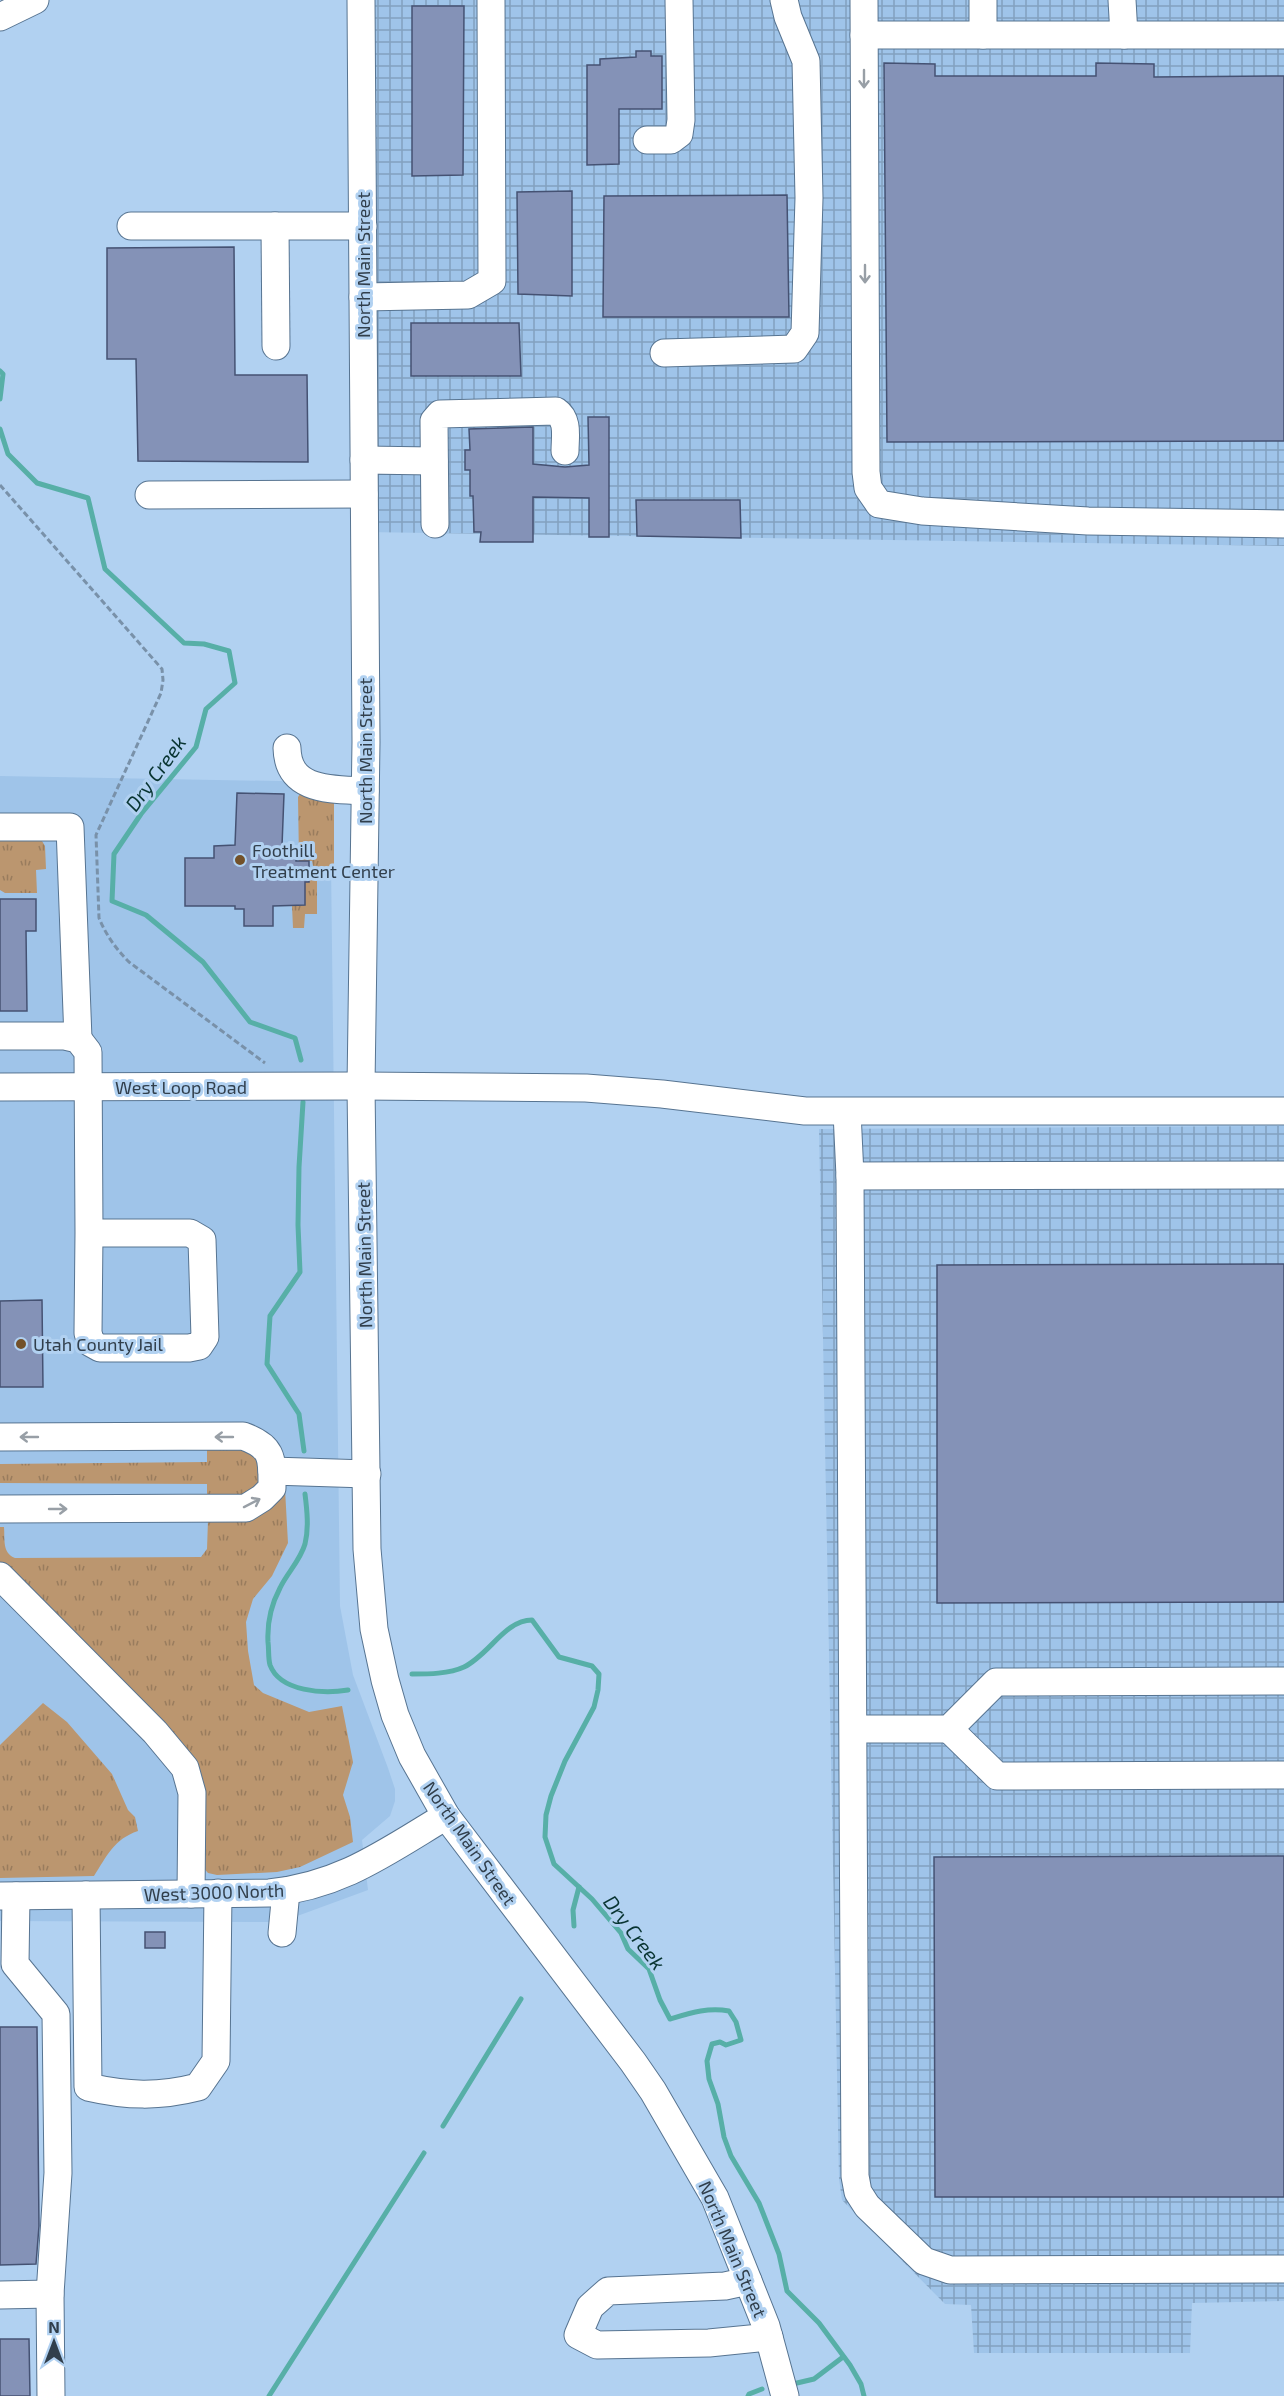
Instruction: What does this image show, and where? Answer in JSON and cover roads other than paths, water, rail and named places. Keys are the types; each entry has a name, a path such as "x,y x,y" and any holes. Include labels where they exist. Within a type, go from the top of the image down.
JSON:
{"street":[{"path":"0,17 35,0"},
{"name":"North Main Street","path":"361,0 365,791 361,1086 367,1549 374,1629 395,1715 412,1756 446,1816 653,2091 715,2198 769,2337 785,2396"},
{"path":"363,297 468,295 492,280 491,0"},
{"path":"647,140 671,140 680,134 679,0"},
{"path":"664,353 794,349 805,333 809,198 806,61 784,0"},
{"path":"864,0 866,472 868,488 879,504 922,511 1088,521 1284,524"},
{"path":"983,0 983,35"},
{"path":"1122,0 1124,35"},
{"path":"864,34 1284,35"},
{"path":"131,226 363,226"},
{"path":"275,226 276,346"},
{"path":"435,524 434,421 445,412 556,411 561,414 566,427 565,451"},
{"path":"364,460 434,461"},
{"path":"150,495 364,494"},
{"path":"287,748 289,766 296,777 305,782 330,789 365,791"},
{"path":"0,827 70,827 78,1039 88,1052 90,1087 88,1332 91,1343 100,1348 199,1346 205,1337 202,1240 190,1233 89,1233"},
{"path":"0,1036 65,1036 78,1039"},
{"name":"West Loop Road","path":"0,1087 586,1088 662,1094 777,1108 847,1112 1284,1111"},
{"path":"847,1112 850,1176 855,2176 858,2192 867,2206 924,2261 950,2270 1284,2269"},
{"path":"850,1176 1284,1175"},
{"path":"0,1437 243,1436 257,1441 267,1450 272,1460 272,1488 262,1498 246,1508 0,1509"},
{"path":"272,1471 367,1474"},
{"path":"0,1576 155,1732 185,1768 192,1793 191,1894"},
{"path":"949,1729 996,1682 1284,1681"},
{"path":"854,1729 949,1729 997,1776 1284,1775"},
{"name":"West 3000 North","path":"8,1896 286,1891 319,1884 355,1871 446,1816"},
{"path":"282,1933 286,1891"},
{"path":"86,1895 87,2087 118,2094 169,2094 198,2087 216,2061 218,1893"},
{"path":"8,1896 8,1964 56,2014 58,2174 50,2294 51,2396"},
{"path":"748,2281 725,2286 608,2291 590,2307 578,2335 597,2345 709,2343 769,2337"},
{"path":"0,2295 50,2294"}],"waterway":[{"name":"Dry Creek","path":"0,371 3,374 0,399"},
{"name":"Dry Creek","path":"0,429 8,454 37,483 88,498 105,569 184,643 204,644 229,651 235,683 206,709 196,747 141,814 114,854 112,901 146,915 203,962 250,1022 295,1038 301,1060"},
{"name":"Dry Creek","path":"303,1102 299,1167 300,1272 270,1316 267,1364 299,1414 304,1451"},
{"name":"Dry Creek","path":"305,1494 307,1513 305,1544 280,1588 272,1608 268,1628 269,1662 275,1674 293,1686 327,1692 348,1690"},
{"name":"Dry Creek","path":"412,1674 432,1674 464,1667 473,1662 505,1632 522,1622 532,1620 559,1657 592,1666 599,1674 594,1707 565,1761 546,1815 545,1837 554,1864 592,1899 621,1933 628,1949 649,1969 660,2000 670,2019 699,2011 721,2010 729,2011 736,2022 741,2040 726,2045 720,2042 712,2044 707,2061 709,2079 718,2104 724,2137 731,2156 759,2203 779,2254 787,2291 819,2323 850,2365 861,2384 864,2396"},
{"path":"574,1926 573,1910 579,1887"},
{"path":"443,2126 521,1999"},
{"path":"269,2396 424,2153"},
{"path":"797,2383 814,2379 843,2357"},
{"path":"748,2396 762,2389"}],"place":[{"name":"Foothill Treatment Center","path":"240,860"},
{"name":"Utah County Jail","path":"21,1344"}]}
